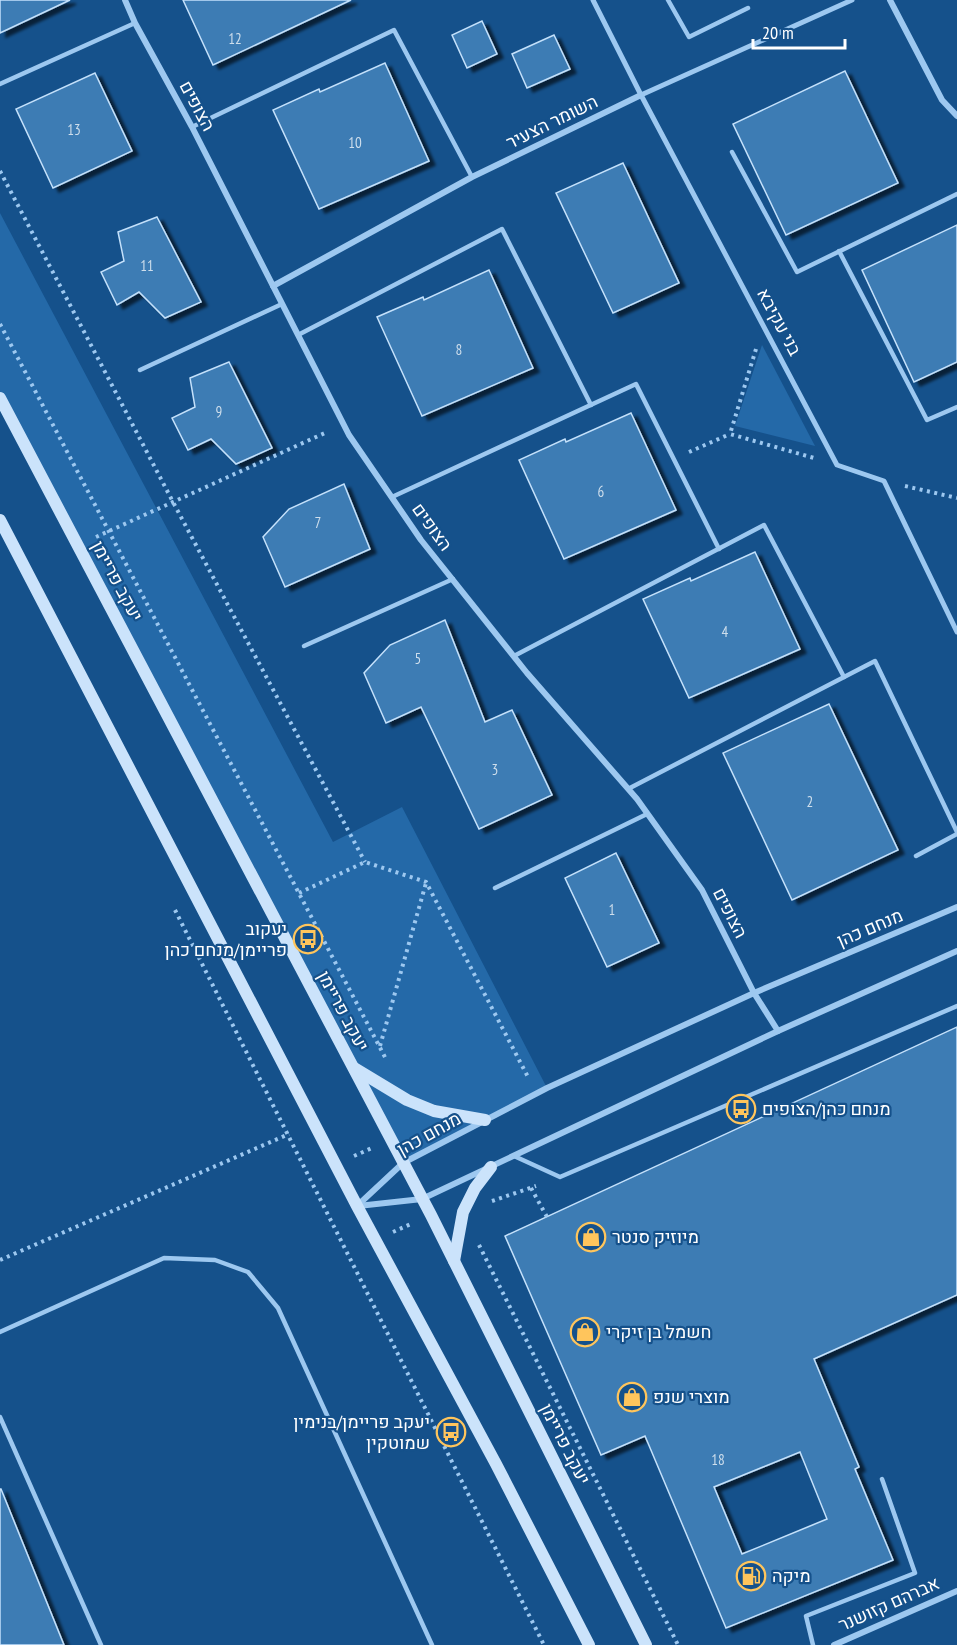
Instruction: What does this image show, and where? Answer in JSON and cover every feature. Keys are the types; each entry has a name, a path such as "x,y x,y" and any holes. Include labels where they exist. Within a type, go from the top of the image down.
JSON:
{"main road":[{"name":"יעקב פריימן","path":"0,399 422,1199 646,1645"},
{"path":"0,520 357,1206 496,1464 590,1645"},
{"path":"353,1068 416,1104 434,1111 484,1120"},
{"path":"453,1261 463,1212 475,1188 491,1167"}],"street":[{"name":"הצופים","path":"125,0 344,424 421,540 514,656 647,814 702,891 754,993 778,1031"},
{"name":"בני עקיבא","path":"593,0 837,465"},
{"name":"השומר הצעיר","path":"273,286 472,177 641,95 852,0"},
{"path":"890,0 942,100 957,116"},
{"path":"837,465 884,481 957,632"},
{"name":"מנחם כהן","path":"357,1206 403,1163 484,1120 754,993 957,907"},
{"path":"357,1206 422,1199 778,1031 957,951"},
{"name":"אברהם קזושנר","path":"834,1645 957,1591"}],"lane":[{"path":"668,0 689,37 748,9"},
{"path":"0,84 135,23"},
{"path":"192,127 394,30 472,177"},
{"path":"732,152 797,272 957,194"},
{"path":"298,334 502,229 591,405"},
{"path":"839,251 927,420 957,407"},
{"path":"140,370 282,304"},
{"path":"392,497 636,384 719,549"},
{"path":"514,656 764,525 844,677"},
{"path":"304,646 453,579"},
{"path":"628,789 875,661 957,833 916,856"},
{"path":"495,888 647,814"},
{"path":"514,1156 560,1178 957,1006"},
{"path":"0,1332 164,1258 215,1260 248,1272 278,1308 432,1645"},
{"path":"0,1417 101,1645"},
{"path":"813,1645 806,1616 915,1573 882,1479"}],"path":[{"path":"0,171 173,502 365,861 426,882 537,1094"},
{"path":"0,324 389,1065"},
{"path":"730,434 763,324"},
{"path":"77,546 344,424"},
{"path":"674,458 730,434 837,465"},
{"path":"884,481 957,498"},
{"path":"298,892 365,861"},
{"path":"380,1047 426,882"},
{"path":"171,902 544,1645"},
{"path":"0,1260 289,1134"},
{"path":"560,1178 463,1212 678,1645"},
{"path":"531,1188 547,1217"}],"shaded area":[{"path":"0,213 333,842 402,807 547,1088 403,1163 0,398"},
{"path":"762,345 815,446 735,426"}],"building":[{"path":"0,0 70,0 0,33"},
{"path":"183,0 351,0 213,65"},
{"path":"482,21 497,54 467,68 452,35"},
{"path":"554,35 570,69 527,88 512,54"},
{"path":"385,63 429,161 319,209 273,110"},
{"path":"845,71 898,183 786,235 733,124"},
{"path":"95,73 132,151 53,188 16,109"},
{"path":"623,163 679,283 613,313 556,193"},
{"path":"157,217 201,302 165,318 139,292 117,305 101,272 124,261 118,232"},
{"path":"957,225 957,362 914,382 862,270"},
{"path":"489,270 533,368 422,416 377,317 423,297 424,300"},
{"path":"229,362 272,448 236,464 211,439 188,450 172,418 195,407 190,378"},
{"path":"631,413 676,510 564,559 519,460"},
{"path":"344,484 370,549 285,587 263,537 289,509"},
{"path":"755,552 800,649 689,698 643,599 690,578 691,581"},
{"path":"445,620 485,722 512,710 552,795 479,829 421,707 386,723 364,673 390,645"},
{"path":"829,704 898,850 792,900 723,753"},
{"path":"616,853 659,943 607,967 565,878"},
{"path":"957,1027 957,1295 814,1359 859,1467 855,1469 893,1560 726,1628 645,1436 601,1455 505,1236","holes":["800,1452 827,1519 742,1554 714,1487"]},
{"path":"1,1489 64,1645 0,1645"}],"place":[{"name":"יעקוב פריימן/מנחם כהן","path":"308,939"},
{"name":"מנחם כהן/הצופים","path":"741,1109"},
{"name":"מיוזיק סנטר","path":"591,1237"},
{"name":"חשמל בן זיקרי","path":"585,1332"},
{"name":"מוצרי שנפ","path":"632,1397"},
{"name":"יעקב פריימן/בנימין שמוטקין","path":"451,1432"},
{"name":"מיקה","path":"751,1576"}]}
